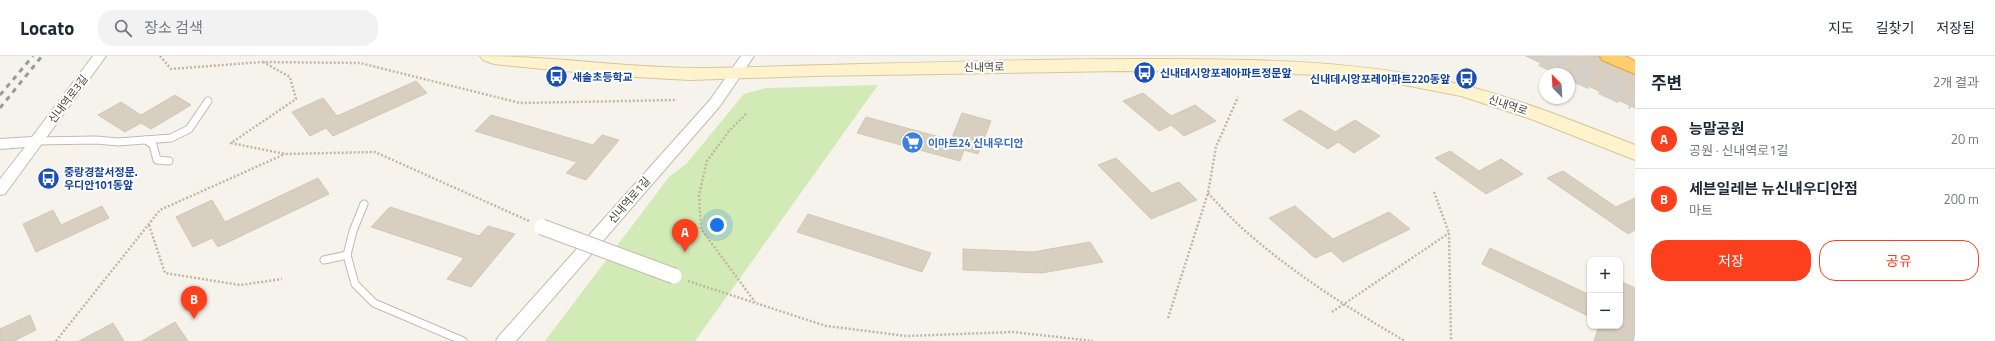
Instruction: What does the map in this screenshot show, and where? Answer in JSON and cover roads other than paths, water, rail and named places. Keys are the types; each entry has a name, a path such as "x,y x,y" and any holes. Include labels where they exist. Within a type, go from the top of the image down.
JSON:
{"highway":[{"path":"1609,56 1635,68"}],"street":[{"name":"신내역로3길","path":"0,190 100,56"},
{"name":"신내역로","path":"489,56 494,58 562,66 690,74 1039,65 1187,65 1298,68 1369,74 1431,84 1466,92 1532,113 1635,153"},
{"name":"신내역로1길","path":"505,341 715,103 748,56"},
{"path":"0,144 36,142"},
{"path":"542,228 674,276"}],"lane":[{"path":"36,142 96,140 118,142 171,138 189,129 208,101"},
{"path":"146,140 153,145 157,160 169,161"},
{"path":"364,204 353,231 348,255 355,284 374,303 463,341"},
{"path":"324,260 348,255"}],"tunnel":[{"path":"1543,56 1635,99"}],"railway":[{"path":"0,95 33,56"},
{"path":"0,108 42,56"}],"place":[{"name":"신내데시앙포레아파트정문앞","path":"1144,73"},
{"name":"새솔초등학교","path":"556,77"},
{"name":"신내데시앙포레아파트220동앞","path":"1466,79"},
{"name":"이마트24 신내우디안","path":"912,143"},
{"name":"중랑경찰서정문. 우디안101동앞","path":"48,178"},
{"name":"능말공원","path":"685,252"},
{"name":"세븐일레븐 뉴신내우디안점","path":"194,319"}]}
